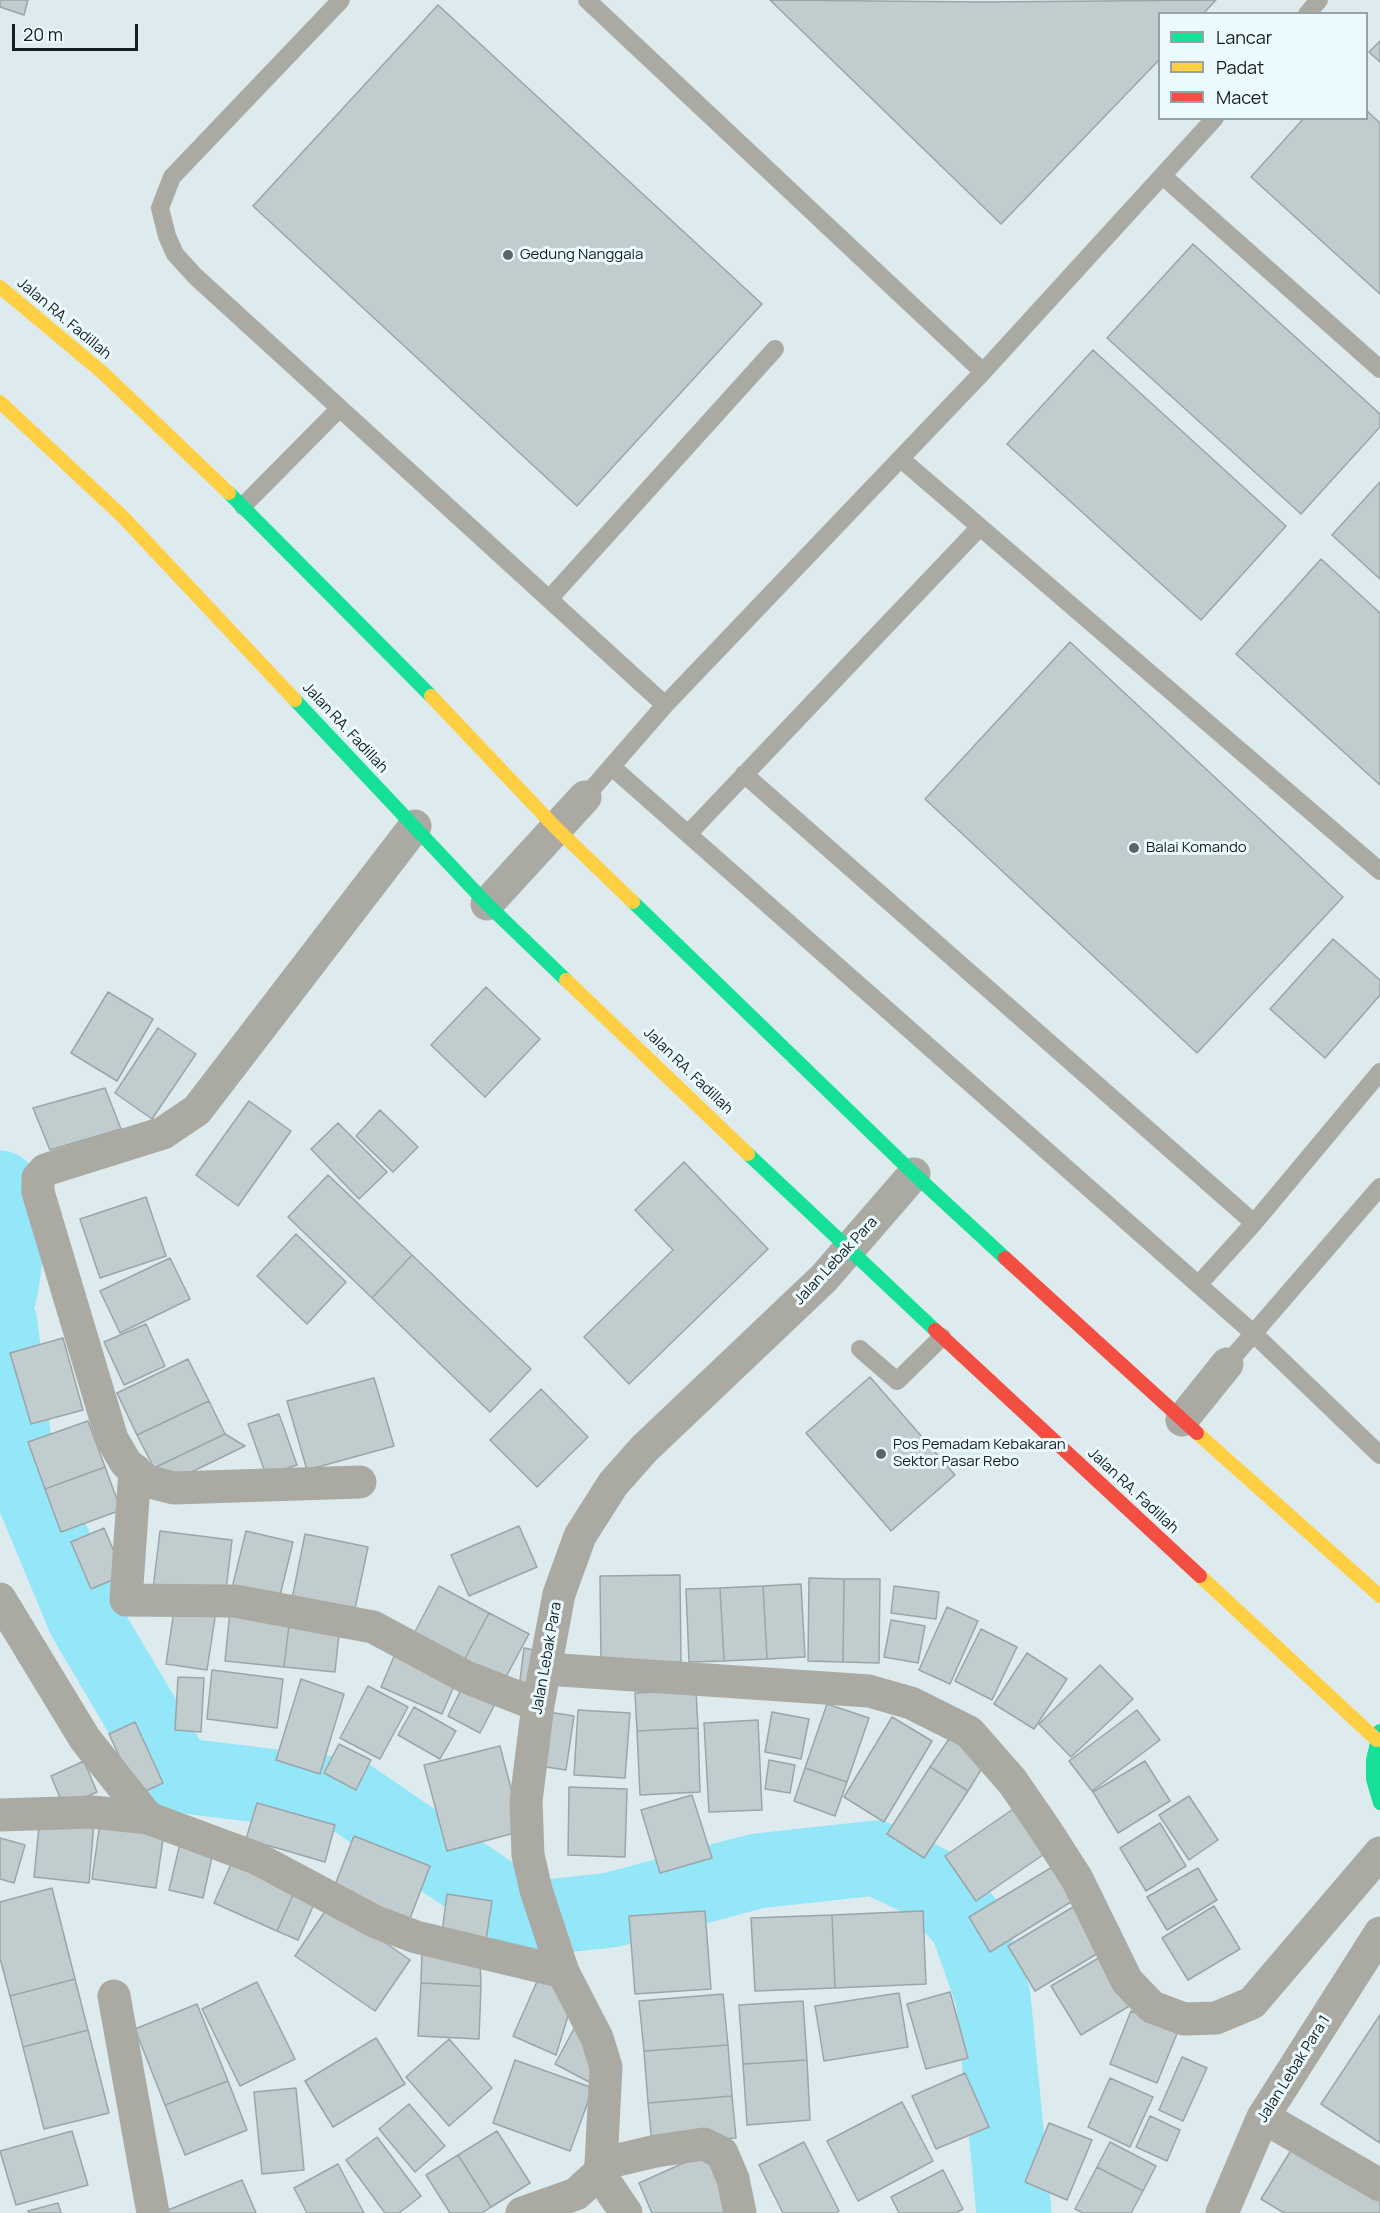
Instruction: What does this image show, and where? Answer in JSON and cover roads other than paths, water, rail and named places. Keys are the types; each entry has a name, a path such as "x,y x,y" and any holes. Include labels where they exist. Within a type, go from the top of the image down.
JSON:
{"main road":[{"name":"Jalan RA. Fadillah","path":"0,287 103,373 243,506 380,642 555,826 914,1174 1182,1420 1380,1596"},
{"name":"Jalan RA. Fadillah","path":"0,402 123,517 487,904 849,1250 1378,1736"},
{"path":"1378,1736 1373,1779 1380,1803"}],"street":[{"path":"487,904 555,826 585,797"},
{"path":"360,1482 174,1488 146,1481 126,1463 112,1439 38,1192 38,1178 45,1170 163,1133 197,1110 414,826"},
{"name":"Jalan Lebak Para","path":"600,2169 606,2067 597,2038 563,1972 536,1890 528,1855 526,1801 538,1705 559,1594 580,1536 613,1484 644,1449 824,1278 914,1174"},
{"path":"1182,1420 1227,1364"},
{"path":"135,1470 126,1600 235,1601 373,1627 466,1677 538,1705"},
{"path":"0,1599 85,1739 148,1818"},
{"path":"546,1669 869,1691 911,1703 969,1732 1012,1781 1046,1829 1077,1879 1127,1981 1152,2007 1184,2019 1216,2018 1252,2003 1380,1853"},
{"path":"0,1815 93,1812 148,1818 256,1858 386,1926 461,1949 563,1972"},
{"name":"Jalan Lebak Para 1","path":"1222,2213 1263,2117 1380,1933"},
{"path":"114,1996 153,2213"},
{"path":"1263,2117 1380,2185"},
{"path":"522,2213 576,2194 600,2169 656,2151 704,2144 722,2153 733,2179 740,2213"},
{"path":"600,2169 626,2213"}],"lane":[{"path":"341,0 172,177 160,208 167,236 186,267 666,705"},
{"path":"587,0 983,372"},
{"path":"1309,12 1319,0"},
{"path":"585,797 666,705 902,459 1164,177 1213,120"},
{"path":"1164,177 1380,369"},
{"path":"550,598 775,349"},
{"path":"243,506 339,409"},
{"path":"902,459 979,528 1380,871"},
{"path":"688,834 979,528"},
{"path":"612,767 1199,1284 1380,1455"},
{"path":"744,774 1254,1223"},
{"path":"1199,1284 1254,1223 1380,1072"},
{"path":"1227,1364 1380,1187"},
{"path":"860,1349 897,1382 942,1336"}],"waterway":[{"path":"0,1188 14,1200 0,1292"},
{"path":"0,1323 15,1451 85,1619 177,1775 349,1796 529,1919 611,1910 757,1871 876,1858 931,1884 967,1923 993,1997 1014,2213"}],"place":[{"name":"Gedung Nanggala","path":"508,255"},
{"name":"Balai Komando","path":"1134,848"},
{"name":"Pos Pemadam Kebakaran Sektor Pasar Rebo","path":"881,1454"}]}
